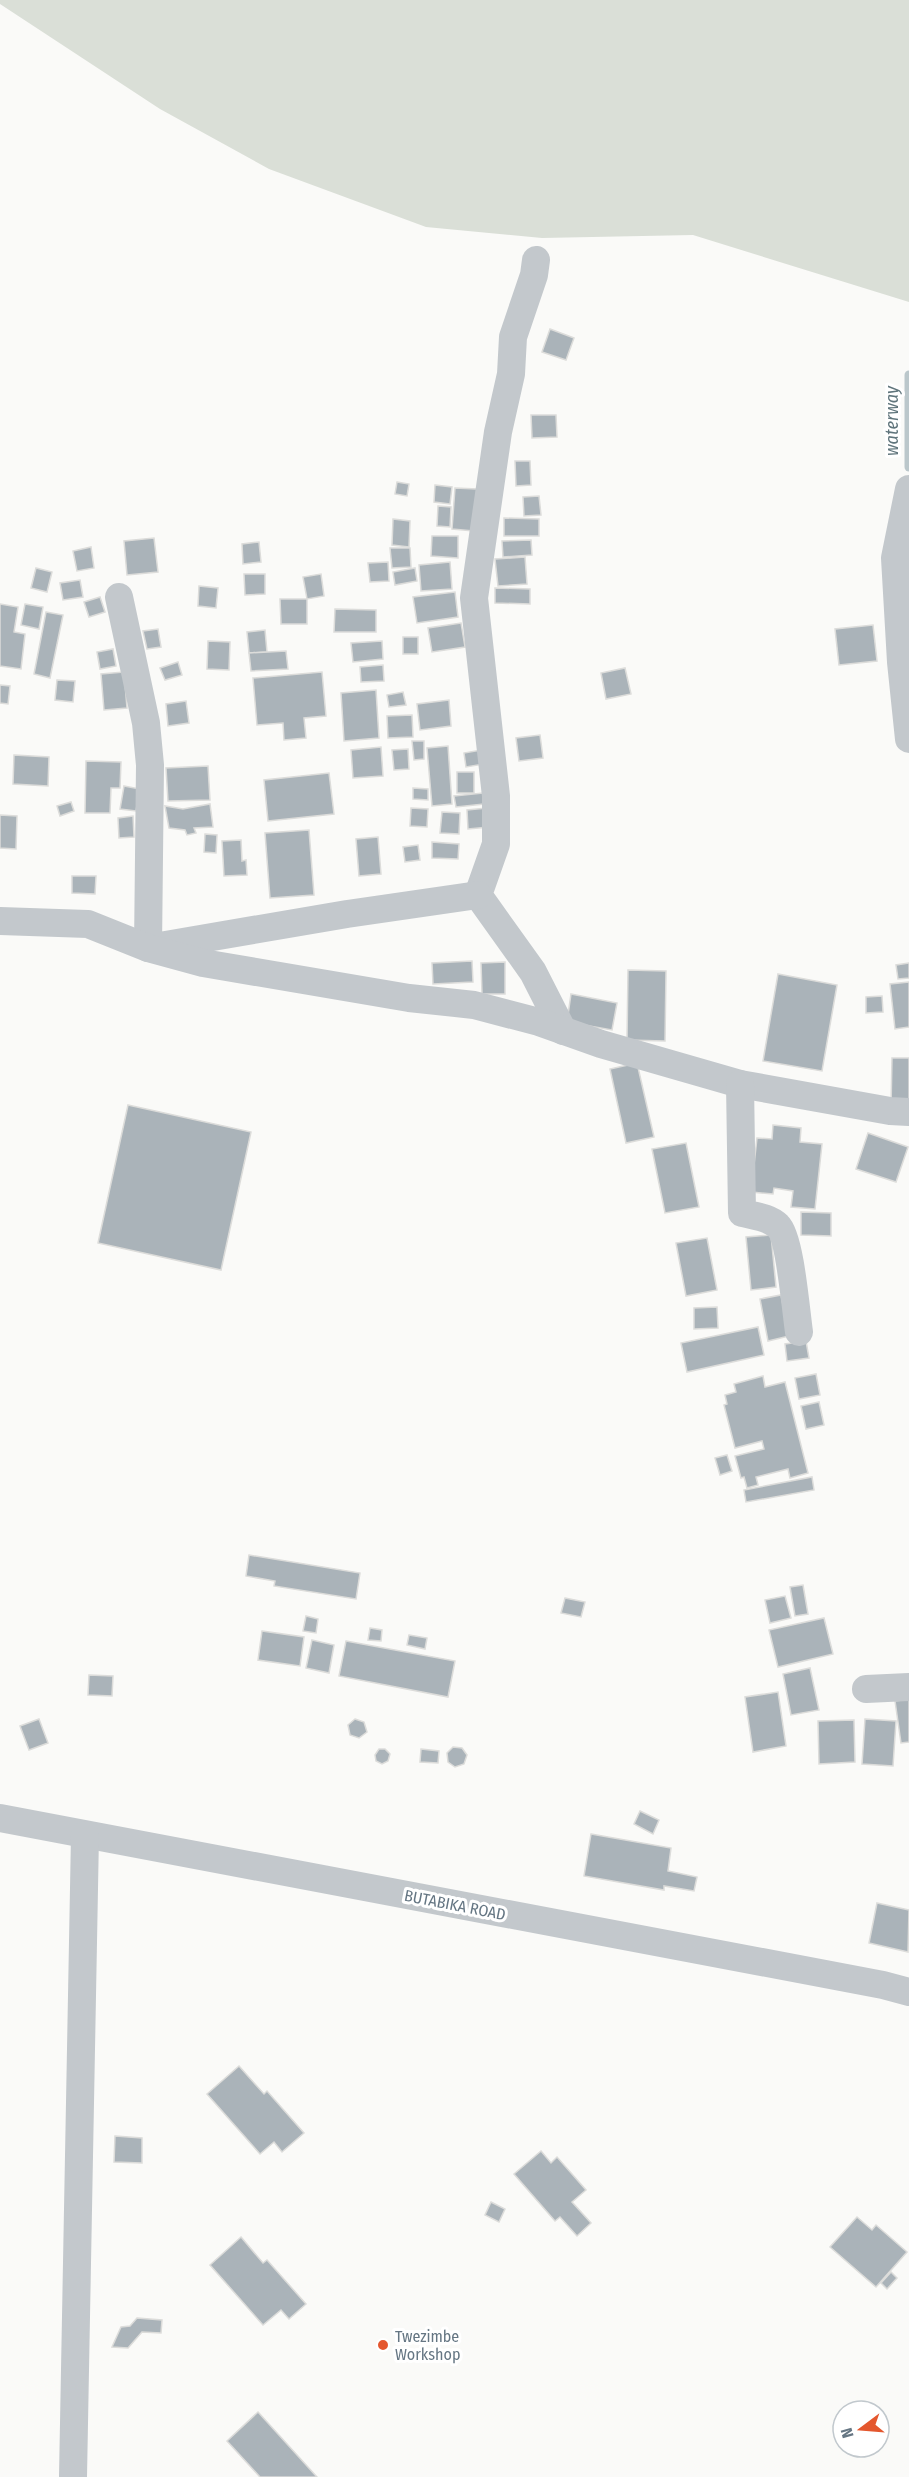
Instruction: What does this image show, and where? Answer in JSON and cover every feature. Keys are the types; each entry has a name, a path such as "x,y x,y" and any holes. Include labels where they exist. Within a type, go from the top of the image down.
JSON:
{"street":[{"path":"478,895 496,844 496,796 474,598 498,432 512,374 513,336 534,275 536,260"},
{"path":"909,489 896,558 901,662 909,739"},
{"path":"119,597 146,723 150,765 148,948"},
{"path":"148,948 347,914 478,895"},
{"path":"478,895 533,972 563,1031"},
{"path":"0,921 88,924 148,948 203,963 409,998 474,1005 539,1022 601,1044 740,1084 890,1111 909,1112"},
{"path":"740,1084 742,1213 770,1220 780,1227 786,1243 799,1332"},
{"path":"866,1689 909,1687"},
{"name":"BUTABIKA ROAD","path":"0,1818 883,1985 909,1992"},
{"path":"73,2477 85,1834"}],"shaded area":[{"path":"0,0 909,0 909,302 693,235 542,238 426,227 269,169 160,109 0,4"}],"building":[{"path":"550,329 574,338 566,360 542,352"},
{"path":"531,415 556,415 557,437 532,438"},
{"path":"515,461 530,461 531,485 516,486"},
{"path":"397,482 409,484 407,496 395,494"},
{"path":"435,485 452,487 450,504 434,502"},
{"path":"455,488 477,489 474,531 452,529"},
{"path":"539,496 541,515 524,516 523,497"},
{"path":"438,506 451,507 450,527 437,526"},
{"path":"504,518 539,519 539,536 504,536"},
{"path":"393,519 410,521 409,547 392,545"},
{"path":"432,536 458,536 458,558 431,556"},
{"path":"154,538 158,572 127,575 124,541"},
{"path":"531,540 532,555 503,557 502,541"},
{"path":"259,542 261,562 243,564 242,544"},
{"path":"91,547 94,568 77,571 73,551"},
{"path":"390,548 410,548 411,567 392,568"},
{"path":"525,557 527,584 498,586 495,559"},
{"path":"388,562 389,581 370,582 368,563"},
{"path":"450,562 452,589 421,591 419,565"},
{"path":"36,568 52,572 47,592 31,588"},
{"path":"415,568 417,581 395,585 393,572"},
{"path":"244,574 265,574 265,594 245,595"},
{"path":"321,574 324,596 307,599 303,577"},
{"path":"80,580 83,597 63,600 60,583"},
{"path":"199,586 218,588 216,608 198,606"},
{"path":"495,588 530,589 530,604 495,603"},
{"path":"455,592 458,617 417,623 413,597"},
{"path":"100,597 105,612 89,617 84,602"},
{"path":"280,599 307,599 307,624 281,624"},
{"path":"0,604 18,607 14,632 25,634 21,669 0,666"},
{"path":"25,604 43,607 39,629 21,625"},
{"path":"335,609 376,610 376,632 334,632"},
{"path":"46,612 63,615 50,678 34,674"},
{"path":"461,623 465,647 432,652 428,628"},
{"path":"873,625 877,661 839,665 835,629"},
{"path":"158,629 161,647 147,649 143,631"},
{"path":"265,630 267,652 249,653 247,632"},
{"path":"403,637 418,637 418,654 403,654"},
{"path":"208,641 230,642 229,670 207,669"},
{"path":"382,641 383,659 353,662 351,643"},
{"path":"113,649 116,666 100,669 97,652"},
{"path":"286,651 288,669 251,671 249,653"},
{"path":"178,662 182,675 165,680 160,668"},
{"path":"383,665 384,681 361,682 360,667"},
{"path":"625,668 631,694 606,699 601,673"},
{"path":"124,672 127,708 104,710 101,674"},
{"path":"322,672 326,716 304,718 306,738 284,740 283,723 257,725 253,678"},
{"path":"57,680 75,681 73,702 55,700"},
{"path":"0,685 10,686 8,704 0,703"},
{"path":"376,690 379,738 344,741 341,693"},
{"path":"403,692 406,705 389,707 387,695"},
{"path":"449,700 451,726 420,730 417,704"},
{"path":"186,701 189,723 168,726 166,704"},
{"path":"412,715 413,737 388,738 387,716"},
{"path":"540,735 543,758 519,761 516,738"},
{"path":"412,741 424,741 424,759 414,760"},
{"path":"448,746 452,804 432,806 427,748"},
{"path":"381,747 383,776 353,778 351,750"},
{"path":"408,749 409,769 394,770 392,750"},
{"path":"481,750 484,764 466,767 464,753"},
{"path":"14,755 49,757 48,786 13,784"},
{"path":"86,761 121,762 120,788 111,788 110,813 85,813"},
{"path":"208,766 210,800 168,801 166,768"},
{"path":"457,772 474,772 474,793 457,793"},
{"path":"329,773 334,814 268,821 264,780"},
{"path":"124,786 140,789 136,811 120,809"},
{"path":"413,788 428,789 428,800 413,799"},
{"path":"483,793 484,804 456,807 454,796"},
{"path":"71,802 74,811 60,816 57,806"},
{"path":"210,804 213,827 194,828 196,833 187,835 185,830 169,828 165,806 183,809"},
{"path":"411,808 428,809 427,827 410,826"},
{"path":"487,808 489,827 468,829 467,810"},
{"path":"442,812 460,813 459,834 440,833"},
{"path":"0,815 17,816 16,849 0,848"},
{"path":"133,816 134,837 119,838 118,818"},
{"path":"309,830 314,895 270,898 265,833"},
{"path":"205,834 217,835 216,853 204,852"},
{"path":"378,837 381,874 359,876 356,839"},
{"path":"241,840 242,861 246,860 247,875 224,876 222,841"},
{"path":"432,842 459,844 458,859 432,858"},
{"path":"418,845 420,860 405,862 403,847"},
{"path":"72,876 96,876 95,894 72,893"},
{"path":"472,961 473,982 433,984 432,963"},
{"path":"505,962 505,994 482,994 481,963"},
{"path":"909,963 909,978 898,979 896,965"},
{"path":"628,970 666,971 665,1041 627,1040"},
{"path":"778,974 837,985 822,1071 763,1061"},
{"path":"909,982 909,1027 895,1029 890,984"},
{"path":"571,994 617,1003 612,1030 567,1022"},
{"path":"882,996 883,1012 866,1013 866,997"},
{"path":"892,1058 909,1058 909,1108 891,1107"},
{"path":"637,1063 654,1137 626,1143 610,1069"},
{"path":"128,1105 251,1132 221,1270 98,1243"},
{"path":"773,1125 801,1128 800,1142 822,1144 815,1209 791,1207 793,1191 774,1188 773,1194 751,1192 757,1138 772,1139"},
{"path":"868,1133 908,1147 896,1182 856,1169"},
{"path":"686,1143 699,1207 665,1213 652,1149"},
{"path":"801,1212 831,1213 831,1236 801,1235"},
{"path":"771,1235 776,1287 751,1290 746,1237"},
{"path":"707,1238 717,1290 686,1296 676,1243"},
{"path":"781,1295 789,1336 768,1341 760,1299"},
{"path":"717,1307 718,1328 694,1329 694,1308"},
{"path":"758,1327 764,1355 687,1372 681,1343"},
{"path":"806,1341 809,1358 787,1361 785,1344"},
{"path":"816,1374 820,1395 799,1399 795,1378"},
{"path":"763,1376 765,1387 785,1382 808,1473 790,1478 788,1469 756,1477 758,1485 747,1488 744,1477 741,1478 735,1456 764,1449 762,1441 735,1448 724,1405 727,1404 725,1395 736,1392 734,1384"},
{"path":"819,1402 824,1425 806,1429 801,1406"},
{"path":"727,1455 732,1471 720,1475 715,1458"},
{"path":"812,1477 814,1490 746,1502 744,1490"},
{"path":"249,1555 360,1573 356,1599 274,1586 275,1581 246,1576"},
{"path":"803,1585 808,1614 795,1616 790,1587"},
{"path":"785,1596 791,1618 770,1623 765,1600"},
{"path":"565,1598 585,1602 581,1617 561,1613"},
{"path":"306,1616 318,1619 316,1633 303,1631"},
{"path":"824,1618 833,1654 778,1667 769,1630"},
{"path":"370,1628 382,1630 381,1641 368,1640"},
{"path":"262,1631 304,1637 300,1666 258,1660"},
{"path":"409,1635 427,1638 425,1649 407,1645"},
{"path":"312,1640 334,1645 329,1673 306,1668"},
{"path":"346,1641 455,1661 448,1697 339,1676"},
{"path":"810,1668 819,1710 791,1715 783,1674"},
{"path":"89,1675 113,1676 112,1696 88,1695"},
{"path":"778,1692 786,1746 753,1752 745,1697"},
{"path":"909,1699 909,1742 901,1743 895,1701"},
{"path":"39,1719 48,1743 29,1750 20,1726"},
{"path":"355,1719 364,1722 367,1732 359,1738 350,1735 348,1725"},
{"path":"865,1719 896,1721 893,1766 862,1764"},
{"path":"854,1720 855,1762 819,1764 818,1721"},
{"path":"453,1747 462,1748 467,1755 464,1764 455,1767 448,1762 447,1753"},
{"path":"379,1749 385,1749 390,1754 388,1761 382,1764 376,1761 375,1755"},
{"path":"421,1749 439,1751 438,1763 420,1762"},
{"path":"640,1811 659,1820 653,1834 634,1824"},
{"path":"591,1834 671,1848 668,1871 697,1877 694,1891 664,1886 664,1890 584,1876"},
{"path":"877,1903 909,1910 908,1952 869,1943"},
{"path":"239,2066 264,2094 267,2091 304,2133 282,2152 274,2142 260,2154 207,2094"},
{"path":"115,2136 142,2138 142,2163 114,2162"},
{"path":"541,2151 551,2163 557,2157 586,2190 572,2202 591,2223 577,2236 560,2217 555,2221 514,2174"},
{"path":"491,2202 505,2209 499,2222 485,2215"},
{"path":"857,2217 872,2230 876,2225 907,2252 876,2287 830,2247"},
{"path":"241,2237 263,2263 267,2260 306,2304 289,2319 281,2310 263,2325 210,2265"},
{"path":"891,2272 897,2278 887,2289 881,2283"},
{"path":"137,2318 162,2320 161,2333 142,2332 128,2348 112,2347 121,2327 130,2326"},
{"path":"258,2412 317,2477 260,2477 227,2441"}],"waterway":[{"name":"waterway","path":"909,375 909,467"}],"place":[{"name":"Twezimbe Workshop","path":"383,2345"}]}
